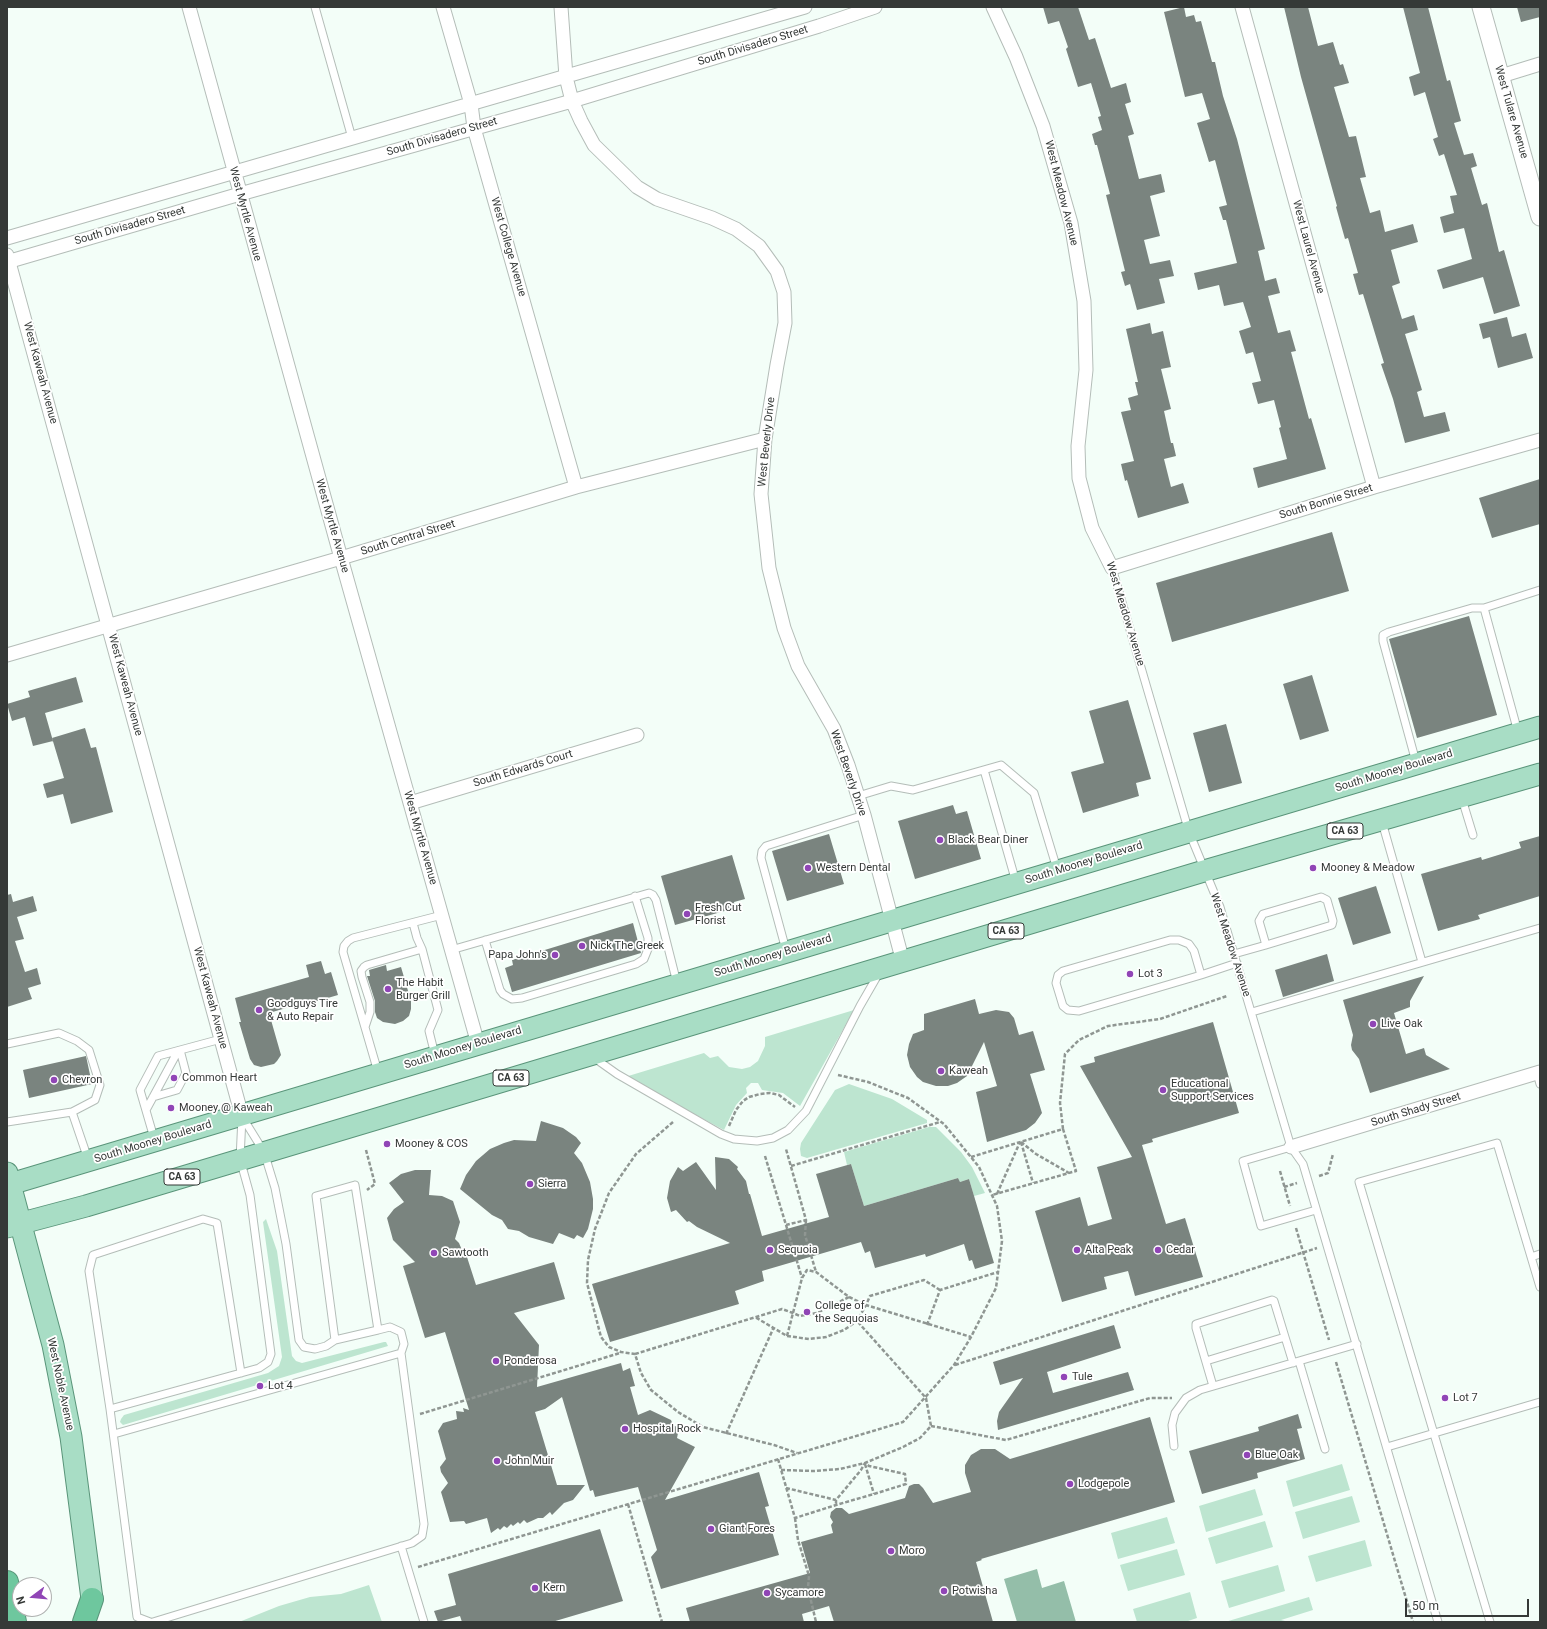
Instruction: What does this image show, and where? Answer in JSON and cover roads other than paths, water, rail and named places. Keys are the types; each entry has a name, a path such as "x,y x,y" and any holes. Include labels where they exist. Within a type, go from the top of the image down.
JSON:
{"highway":[{"path":"7,1582 15,1622"},
{"path":"84,1622 92,1599"}],"main road":[{"name":"South Mooney Boulevard","path":"8,1181 89,1162 677,984 1016,884 1057,870 1540,727"},
{"name":"CA 63","path":"14,1225 86,1206 1204,871 1540,774"},
{"name":"West Noble Avenue","path":"8,1181 14,1225 53,1346 71,1437 92,1599"}],"street":[{"name":"West Myrtle Avenue","path":"189,7 341,558 478,1044"},
{"name":"West College Avenue","path":"443,7 471,104 474,128 576,487"},
{"name":"West Beverly Drive","path":"561,7 566,77 572,101 594,145 637,187 657,199 712,218 736,229 759,246 777,271 784,292 785,323 776,365 765,439 762,494 769,568 784,628 798,666 834,729 858,796 903,962"},
{"name":"South Divisadero Street","path":"7,238 805,7"},
{"name":"South Divisadero Street","path":"8,259 572,101 811,29 875,7"},
{"name":"West Meadow Avenue","path":"993,7 1016,57 1043,126 1071,223 1084,301 1086,370 1078,446 1079,478 1092,528 1112,568"},
{"name":"West Laurel Avenue","path":"1242,7 1374,487"},
{"name":"West Tulare Avenue","path":"1481,7 1540,217"},
{"path":"1501,76 1540,64"},
{"name":"West Kaweah Avenue","path":"8,259 242,1116"},
{"name":"South Central Street","path":"7,655 341,558 576,487 765,439"},
{"name":"South Bonnie Street","path":"1112,568 1374,487 1540,440"},
{"name":"South Edwards Court","path":"410,803 637,736"},
{"name":"South Shady Street","path":"1291,1147 1539,1077"}],"lane":[{"path":"315,7 352,138"},
{"name":"West Meadow Avenue","path":"1112,568 1189,832 1220,907 1291,1147 1303,1164 1438,1622"},
{"path":"1417,764 1383,641 1383,636 1389,632 1472,608 1484,608 1540,590"},
{"path":"1484,608 1518,734"},
{"path":"858,796 891,786 913,790 1001,765 1034,793 1057,870"},
{"path":"984,770 1016,884"},
{"path":"1461,797 1473,836"},
{"path":"786,952 761,858 762,851 766,846 864,815"},
{"path":"1381,820 1422,962"},
{"path":"451,950 649,893 653,895 656,900 677,984"},
{"path":"485,940 500,990 503,994 512,999 522,998 636,964 644,959 648,949 648,938 635,896"},
{"path":"1234,954 1266,945 1332,925 1333,921 1327,900 1321,897 1263,914 1259,921 1266,945"},
{"path":"378,1074 343,952 344,946 353,938 442,915"},
{"path":"410,923 422,949 438,1010 429,1031 436,1057"},
{"path":"1252,1012 1540,928"},
{"path":"1200,975 1194,951 1189,944 1179,940 1170,940 1063,971 1058,975 1056,983 1063,1006 1068,1010 1079,1011 1200,975 1237,963"},
{"path":"365,1027 370,1012 370,1002 361,971 367,965 422,949"},
{"path":"590,1055 617,1074 726,1136 734,1139 757,1141 773,1138 788,1130 806,1111 860,1006 882,968"},
{"path":"7,1044 59,1033 77,1041 90,1050 100,1085 95,1100 72,1112 7,1122"},
{"path":"155,1142 140,1090 158,1056 221,1038"},
{"path":"153,1097 177,1090 186,1073 179,1050"},
{"path":"146,1110 179,1050"},
{"path":"72,1112 89,1162"},
{"path":"241,1373 216,1222 203,1219 93,1255 89,1270 114,1434 137,1618 152,1622 412,1543 422,1536 424,1524 401,1353 404,1344 401,1332 390,1327 335,1340 326,1346 315,1349 304,1347 299,1340 286,1244 275,1188 264,1152 242,1116"},
{"path":"110,1409 259,1368 268,1362 271,1354 250,1196 240,1159 242,1116"},
{"path":"1490,1622 1359,1182 1497,1143 1540,1287"},
{"path":"1291,1147 1243,1160 1262,1226 1316,1210"},
{"path":"335,1340 316,1196 355,1185 378,1330"},
{"path":"1531,1257 1540,1254"},
{"path":"1213,1386 1196,1324 1274,1300 1285,1337 1296,1362 1325,1449"},
{"path":"1206,1361 1285,1337"},
{"path":"1174,1446 1172,1425 1175,1413 1186,1398 1200,1390 1357,1344"},
{"path":"114,1434 401,1353"},
{"path":"1387,1447 1540,1402"},
{"path":"401,1546 424,1622"}],"place":[{"name":"Black Bear Diner","path":"940,840"},
{"name":"Western Dental","path":"808,868"},
{"name":"Mooney & Meadow","path":"1313,868"},
{"name":"Fresh Cut Florist","path":"687,914"},
{"name":"Nick The Greek","path":"582,946"},
{"name":"Papa John's","path":"555,955"},
{"name":"Lot 3","path":"1130,974"},
{"name":"The Habit Burger Grill","path":"388,989"},
{"name":"Goodguys Tire & Auto Repair","path":"259,1010"},
{"name":"Live Oak","path":"1373,1024"},
{"name":"Kaweah","path":"941,1071"},
{"name":"Common Heart","path":"174,1078"},
{"name":"Chevron","path":"54,1080"},
{"name":"Educational Support Services","path":"1163,1090"},
{"name":"Mooney @ Kaweah","path":"171,1108"},
{"name":"Mooney & COS","path":"387,1144"},
{"name":"Sierra","path":"530,1184"},
{"name":"Sequoia","path":"770,1250"},
{"name":"Alta Peak","path":"1077,1250"},
{"name":"Cedar","path":"1158,1250"},
{"name":"Sawtooth","path":"434,1253"},
{"name":"College of the Sequoias","path":"807,1312"},
{"name":"Ponderosa","path":"496,1361"},
{"name":"Tule","path":"1064,1377"},
{"name":"Lot 4","path":"260,1386"},
{"name":"Lot 7","path":"1445,1398"},
{"name":"Hospital Rock","path":"625,1429"},
{"name":"Blue Oak","path":"1247,1455"},
{"name":"John Muir","path":"497,1461"},
{"name":"Lodgepole","path":"1070,1484"},
{"name":"Giant Fores","path":"711,1529"},
{"name":"Moro","path":"891,1551"},
{"name":"Kern","path":"535,1588"},
{"name":"Potwisha","path":"944,1591"},
{"name":"Sycamore","path":"767,1593"}]}
